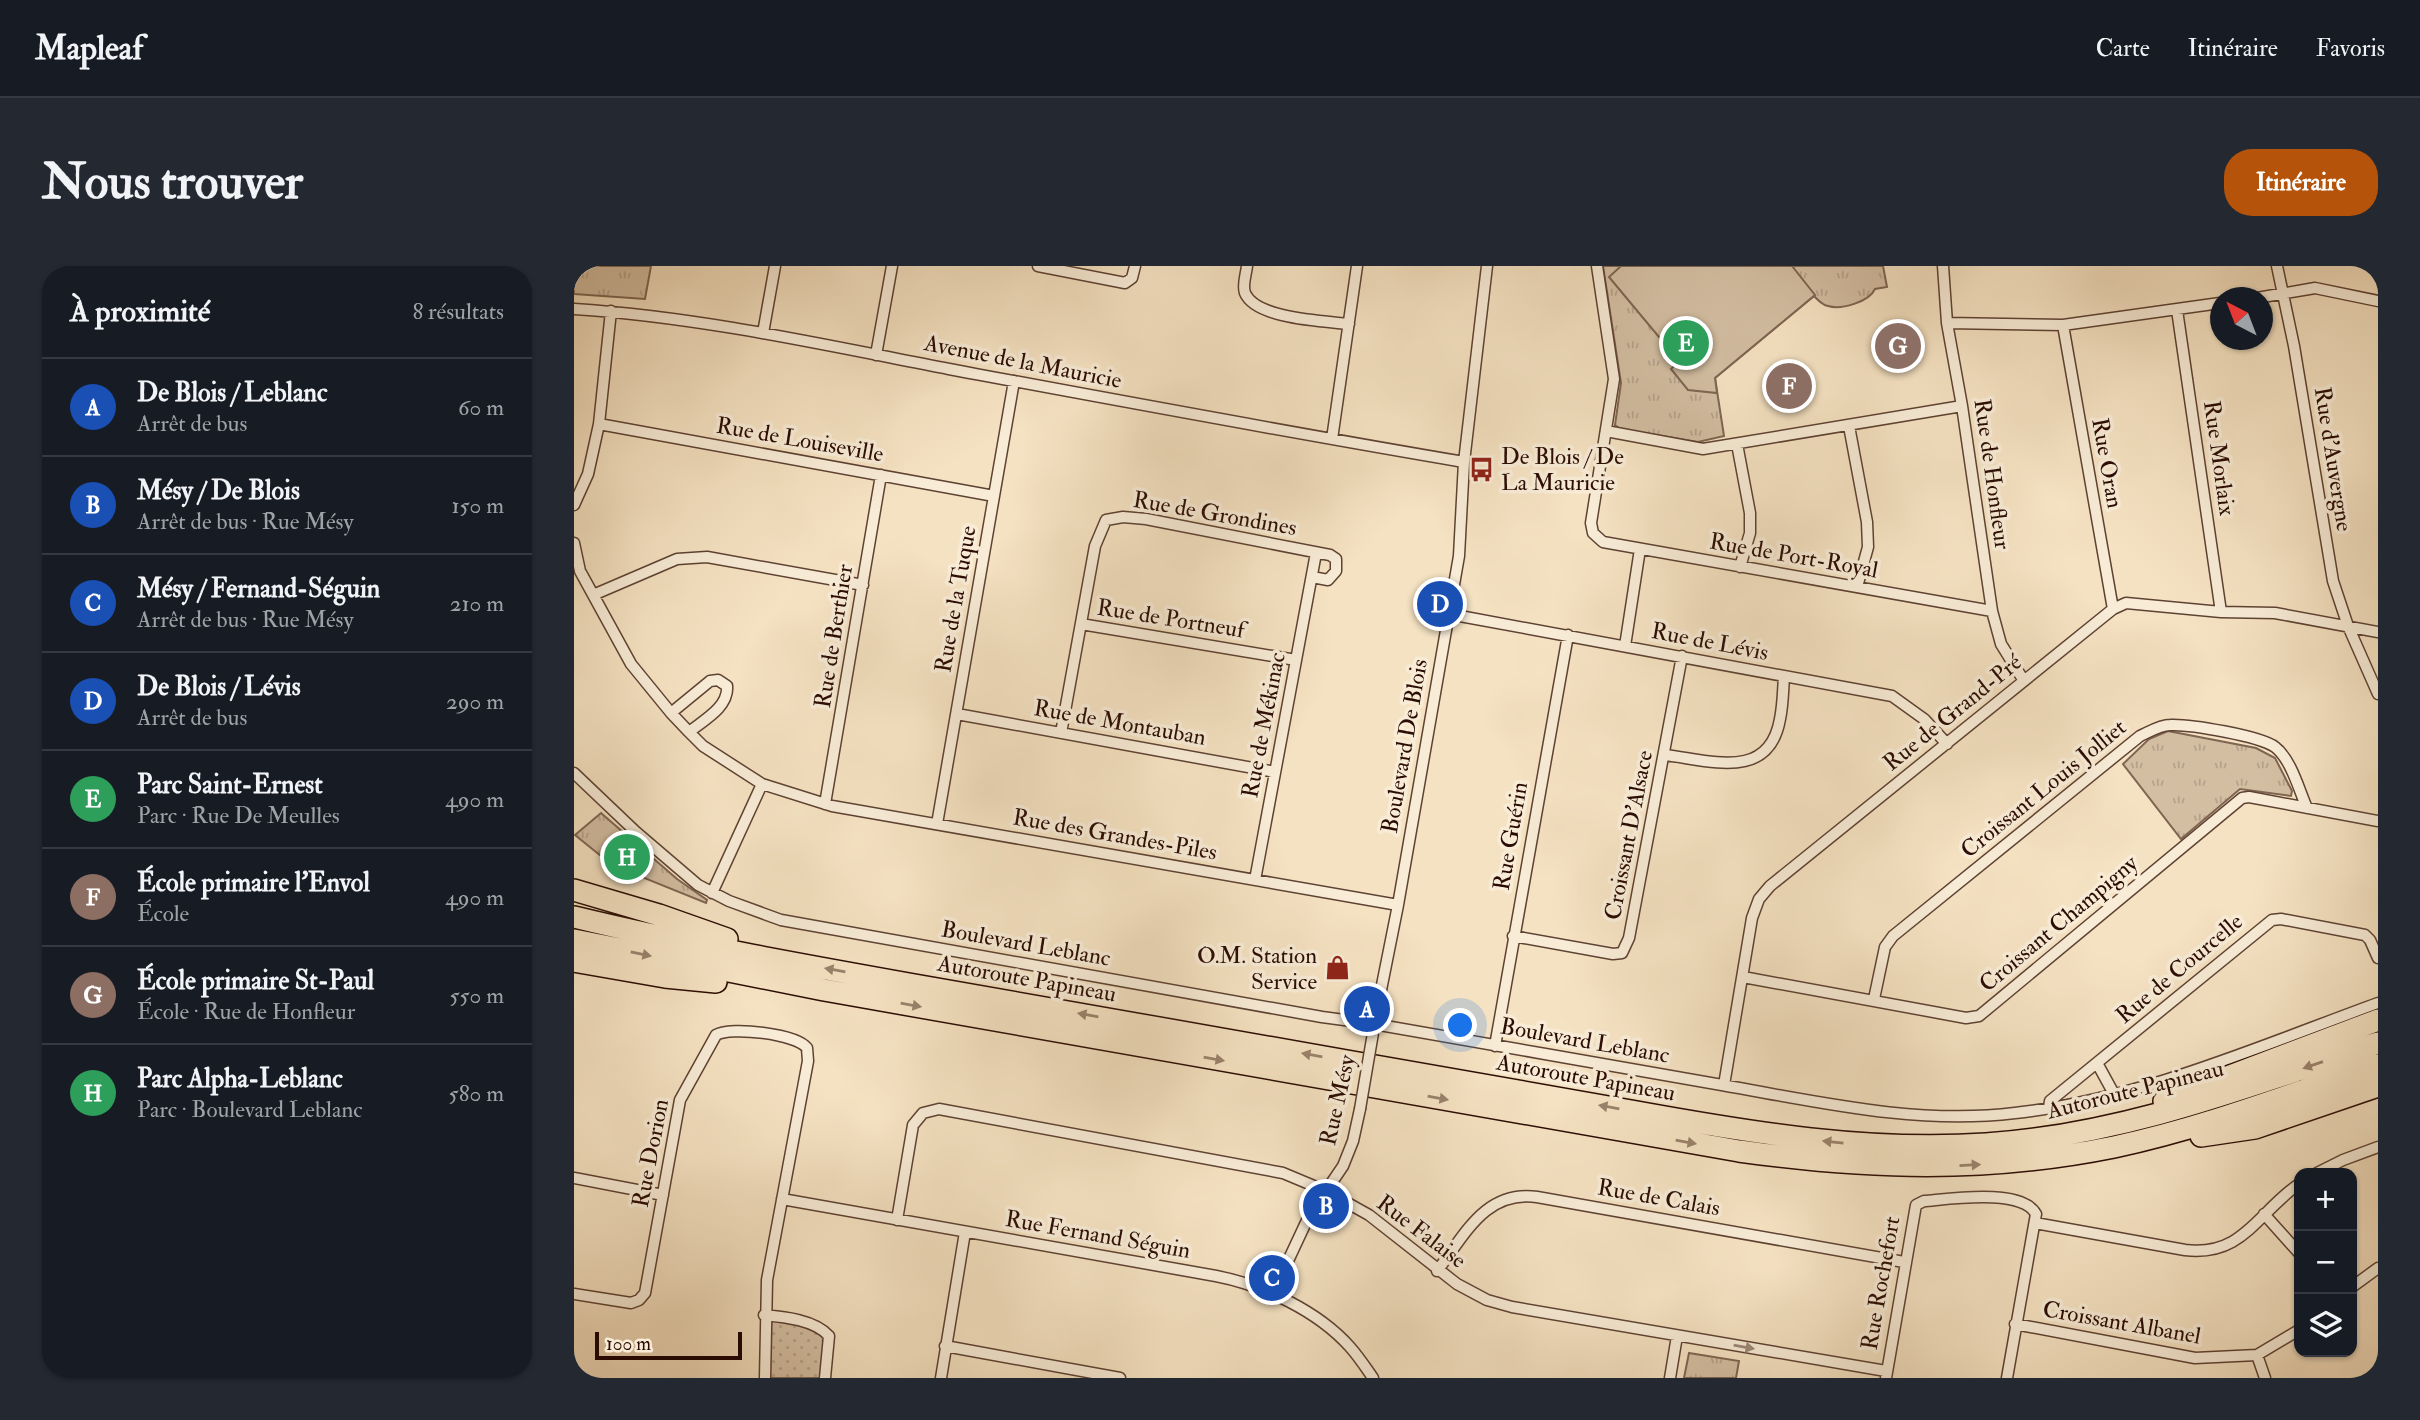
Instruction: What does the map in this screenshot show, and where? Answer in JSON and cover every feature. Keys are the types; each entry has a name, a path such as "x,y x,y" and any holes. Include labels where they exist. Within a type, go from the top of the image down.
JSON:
{"highway":[{"path":"574,890 659,915 799,964"},
{"name":"Autoroute Papineau","path":"574,917 799,964 1674,1119 1794,1138 1858,1144 1942,1146 2095,1140 2208,1122 2378,1065"},
{"name":"Autoroute Papineau","path":"574,940 844,993 1680,1141 1803,1160 1881,1166 1975,1165 2037,1159 2378,1043"},
{"path":"574,961 665,977 844,993"},
{"path":"2095,1140 2234,1073 2378,1020"},
{"path":"2095,1140 2255,1128 2378,1086"}],"street":[{"path":"763,333 775,266"},
{"path":"876,355 892,266"},
{"path":"1038,266 1125,283 1132,278 1135,266"},
{"path":"1247,266 1244,287 1246,296 1258,308 1279,314 1349,324"},
{"path":"1332,439 1357,266"},
{"name":"Boulevard De Blois","path":"1373,1028 1398,905 1459,556 1464,462 1487,266"},
{"path":"1597,266 1614,379 1606,431 1703,449 1962,405"},
{"name":"Rue de Honfleur","path":"1943,266 1947,323 1962,405 1992,611 2001,644 2024,681"},
{"name":"Rue d'Auvergne","path":"2277,266 2294,346 2333,581 2348,626 2378,694"},
{"path":"2273,295 2315,288 2378,301"},
{"path":"1947,323 2063,326 2210,305"},
{"name":"Avenue de la Mauricie","path":"574,309 611,311 763,333 1464,462"},
{"name":"Rue Morlaix","path":"2177,310 2221,612"},
{"path":"574,505 588,474 599,424 611,311"},
{"name":"Rue Oran","path":"2063,326 2113,609"},
{"name":"Rue de la Tuque","path":"937,824 1014,381"},
{"name":"Rue de Louiseville","path":"599,424 994,496"},
{"path":"1849,426 1867,522 1868,547 1857,587"},
{"name":"Rue de Port-Royal","path":"1606,431 1591,523 1593,533 1603,542 1992,611"},
{"path":"1737,444 1751,513 1750,533 1741,567"},
{"name":"Rue de Berthier","path":"825,804 881,475"},
{"name":"Rue de Grondines","path":"1081,624 1095,546 1106,520 1123,517 1146,519 1316,552"},
{"name":"Rue des Grandes-Piles","path":"574,543 580,571 631,664 671,713 703,746 762,784 825,804 1398,905"},
{"path":"1625,646 1640,549"},
{"path":"1312,578 1328,579 1336,571 1336,559 1316,552"},
{"name":"Rue de Mékinac","path":"1255,880 1316,552"},
{"path":"593,595 677,559 707,556 863,585"},
{"path":"2113,609 2126,603 2221,612 2275,613 2378,632"},
{"name":"Rue de Grand-Pré","path":"1724,1086 1752,918 1759,899 1770,886 2113,609"},
{"name":"Rue de Lévis","path":"1449,614 1892,696 1924,719 1947,744"},
{"path":"1061,733 1081,624"},
{"name":"Rue de Portneuf","path":"1081,624 1296,660"},
{"name":"Rue Guérin","path":"1495,1045 1568,635"},
{"name":"Croissant D'Alsace","path":"1513,936 1613,954 1622,953 1629,939 1682,656"},
{"path":"1665,755 1735,764 1748,762 1762,754 1774,740 1780,721 1784,676"},
{"path":"671,713 710,681 718,680 727,686 728,693 720,707 689,732"},
{"name":"Rue de Montauban","path":"957,714 1275,772"},
{"name":"Croissant Louis Jolliet","path":"1874,999 1885,947 1893,936 2140,736 2167,724 2196,726 2264,741 2276,747 2284,757 2307,808"},
{"name":"Boulevard Leblanc","path":"574,772 690,879 712,893 765,915 1373,1028 1495,1045 1836,1106 1914,1115 1980,1116 2049,1108 2175,1077 2378,1003"},
{"path":"712,893 762,784"},
{"name":"Croissant Champigny","path":"1743,977 1966,1018 1979,1016 2242,799 2249,797 2378,821"},
{"name":"Rue de Courcelle","path":"2049,1108 2050,1101 2272,920 2361,933 2375,942 2378,958"},
{"name":"Rue Mésy","path":"1273,1293 1309,1216 1347,1156 1360,1109 1373,1028"},
{"name":"Rue Dorion","path":"574,1294 626,1303 635,1302 642,1297 647,1287 683,1093 720,1032 732,1030 793,1039 807,1048 808,1061 782,1199"},
{"path":"2097,1063 2114,1094"},
{"name":"Rue Falaise","path":"897,1220 913,1125 923,1113 934,1109 1283,1172 1326,1191 1379,1222 1437,1271 1468,1291 1512,1307 1886,1375"},
{"path":"2327,1168 2378,1147"},
{"path":"574,1178 663,1195"},
{"path":"2007,1378 2035,1223 2204,1252 2236,1241 2294,1188"},
{"name":"Rue de Calais","path":"1437,1271 1488,1208 1500,1200 1520,1196 1904,1262"},
{"name":"Rue Rochefort","path":"1886,1375 1914,1208 1922,1201 1998,1198 2031,1207 2036,1214 2035,1223"},
{"path":"765,1378 764,1315 767,1280 782,1199"},
{"name":"Rue Fernand Séguin","path":"782,1199 1216,1276 1253,1285 1273,1293 1325,1325 1350,1346 1373,1378"},
{"path":"2264,1214 2294,1247"},
{"path":"941,1378 965,1232"},
{"path":"2357,1283 2378,1268"},
{"path":"764,1315 822,1328 829,1336 825,1378"},
{"name":"Croissant Albanel","path":"2015,1324 2195,1359 2257,1355 2294,1333"},
{"path":"1670,1378 1677,1336"},
{"path":"945,1346 1120,1378"},
{"path":"2257,1355 2265,1378"},
{"path":"1055,1378 1057,1366"}],"green space":[{"path":"574,266 651,266 645,299 574,294"},
{"path":"1603,266 1883,266 1887,287 1875,289 1867,298 1840,307 1826,305 1814,296 1715,378 1724,436 1698,442 1620,429 1615,425 1621,383"},
{"path":"1621,266 1792,266 1815,295 1715,378 1717,393 1688,390 1671,369 1679,361 1609,277"},
{"path":"2168,731 2256,748 2275,758 2292,791 2291,796 2240,789 2181,839 2123,764 2149,739"},
{"path":"601,813 677,879 707,900 706,903 612,865 575,835"},
{"path":"764,1315 781,1317 829,1336 825,1378 765,1378"},
{"path":"1689,1353 1739,1361 1736,1378 1684,1378"}],"place":[{"name":"Parc Saint-Ernest","path":"1686,343"},
{"name":"École primaire St-Paul","path":"1898,346"},
{"name":"École primaire l'Envol","path":"1789,386"},
{"name":"De Blois / De La Mauricie","path":"1481,469"},
{"name":"De Blois / Lévis","path":"1440,604"},
{"name":"Parc Alpha-Leblanc","path":"627,857"},
{"name":"O.M. Station Service","path":"1337,968"},
{"name":"De Blois / Leblanc","path":"1367,1009"},
{"name":"Mésy / De Blois","path":"1326,1206"},
{"name":"Mésy / Fernand-Séguin","path":"1272,1278"}]}
